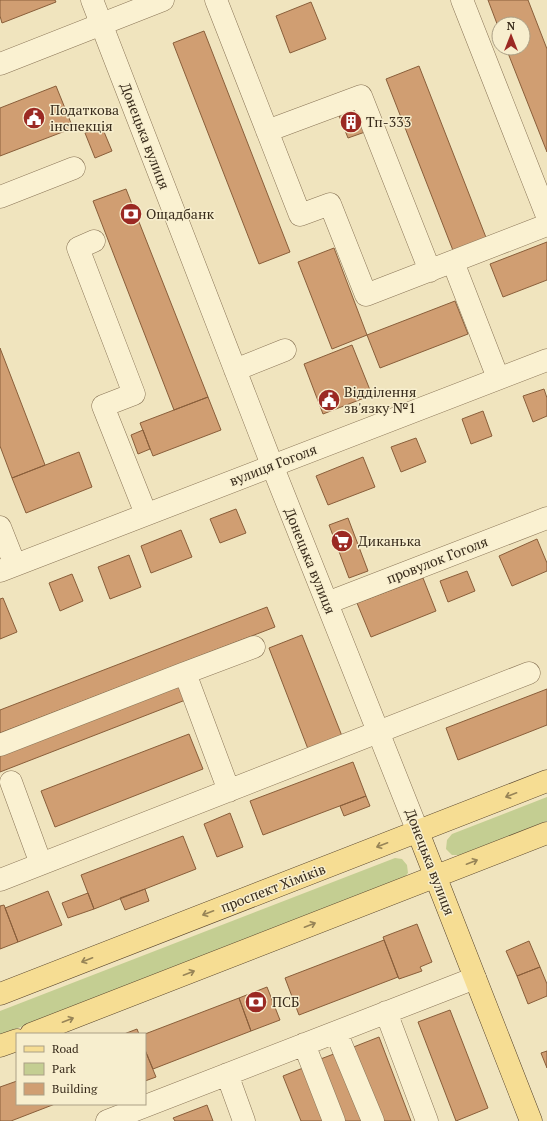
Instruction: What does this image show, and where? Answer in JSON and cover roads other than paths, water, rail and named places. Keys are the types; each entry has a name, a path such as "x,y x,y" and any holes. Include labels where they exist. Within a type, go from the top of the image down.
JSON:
{"main road":[{"name":"проспект Хіміків","path":"0,994 547,781"},
{"name":"Донецька вулиця","path":"418,832 531,1121"},
{"path":"34,1033 547,833"},
{"path":"0,1046 16,1040"}],"street":[{"name":"Донецька вулиця","path":"92,0 272,465 418,832"},
{"path":"1,61 102,25 163,0"},
{"path":"216,0 300,215 330,204 366,295 547,225"},
{"path":"462,0 547,216"},
{"path":"267,131 361,96 430,271"},
{"path":"0,197 74,168"},
{"path":"94,241 78,248 134,394 103,406 146,514"},
{"path":"452,262 498,378"},
{"path":"235,370 285,350"},
{"name":"вулиця Гоголя","path":"7,568 547,360"},
{"name":"провулок Гоголя","path":"327,603 547,518"},
{"path":"0,527 7,568"},
{"path":"0,745 254,646"},
{"path":"185,673 229,791"},
{"path":"0,880 529,673"},
{"path":"11,782 41,864"},
{"path":"107,1121 131,1117 227,1074 475,978"},
{"path":"386,1012 427,1121"},
{"path":"336,1032 373,1121"},
{"path":"304,1044 334,1121"},
{"path":"227,1074 244,1121"}],"place":[{"name":"Податкова інспекція","path":"34,118"},
{"name":"Тп-333","path":"351,122"},
{"name":"Ощадбанк","path":"131,214"},
{"name":"Відділення зв'язку №1","path":"329,400"},
{"name":"Диканька","path":"342,541"},
{"name":"ПСБ","path":"256,1002"}]}
